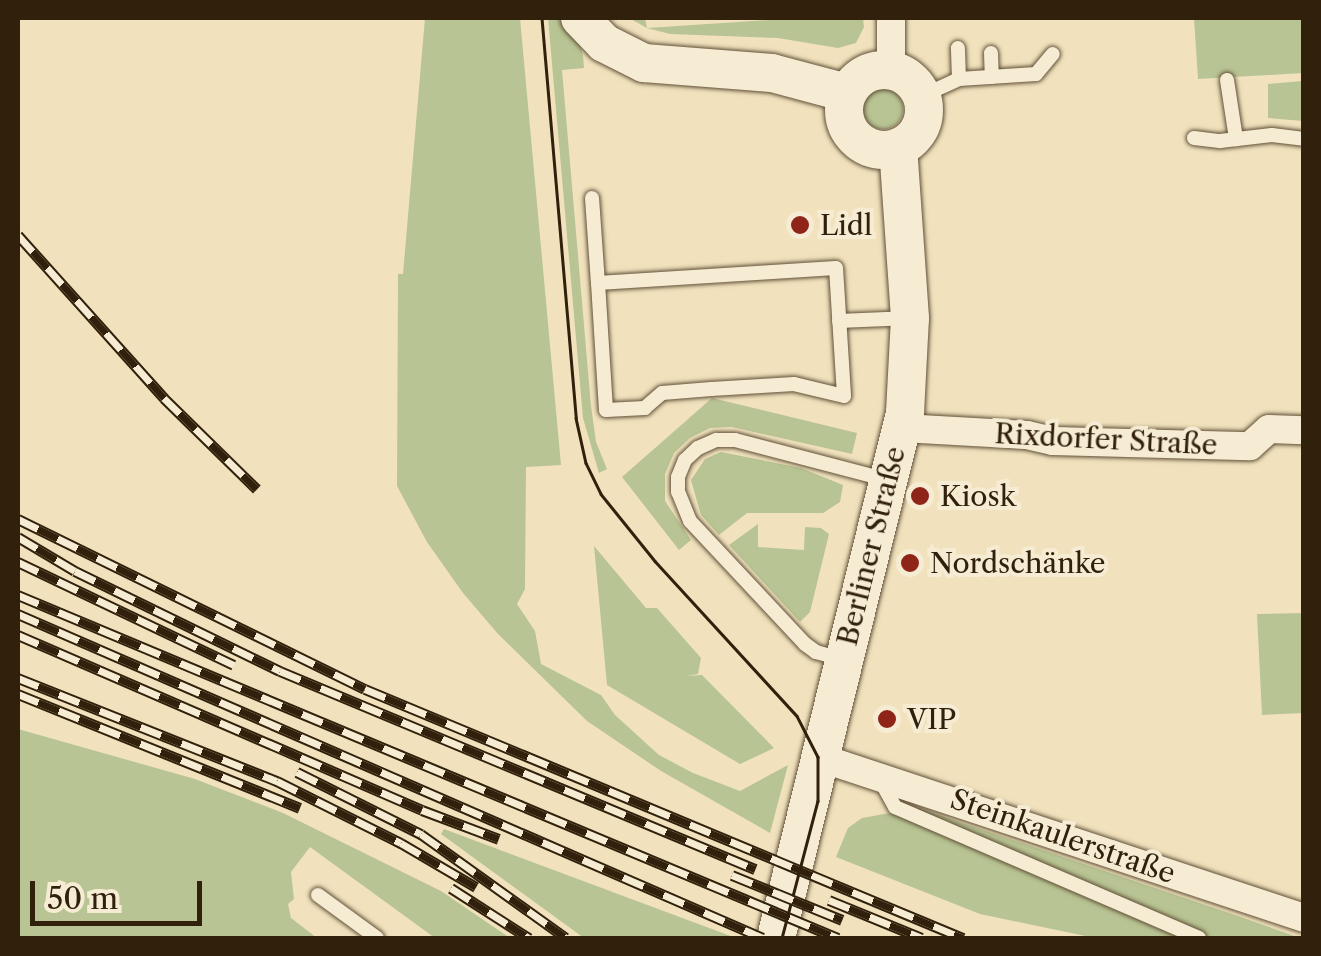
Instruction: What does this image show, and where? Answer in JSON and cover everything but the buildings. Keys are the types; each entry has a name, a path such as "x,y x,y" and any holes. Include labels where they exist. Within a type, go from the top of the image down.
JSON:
{"main road":[{"path":"580,18 604,42 644,63 772,73 847,93"},
{"path":"891,70 910,79 922,96 920,128 898,147 875,149 854,138 844,116 847,93 865,74 891,70"},
{"name":"Berliner Straße","path":"776,938 821,758 874,477 902,428 910,376 910,318 898,147"}],"street":[{"path":"891,18 891,70"},
{"name":"Rixdorfer Straße","path":"902,428 1028,435 1052,442 1250,446 1268,429 1304,430"},
{"name":"Steinkaulerstraße","path":"821,758 1304,918"}],"lane":[{"path":"958,48 960,79"},
{"path":"991,53 992,77"},
{"path":"922,96 960,79 1036,74 1053,54"},
{"path":"1227,80 1236,139"},
{"path":"1194,138 1272,135 1304,139"},
{"path":"592,198 606,410 644,408 662,392 794,384 844,396 836,268 598,283"},
{"path":"840,321 910,318"},
{"path":"842,658 816,652 804,644 690,521 678,492 678,477 686,460 716,440 735,440 874,477"},
{"path":"877,774 895,807 1200,938"},
{"path":"318,895 377,938"}],"green space":[{"path":"425,18 520,18 561,465 526,467 525,589 517,604 535,631 541,664 601,695 615,715 659,755 693,773 740,791 788,765 770,833 661,771 587,721 498,634 463,593 427,542 397,486 398,274 403,274"},
{"path":"548,18 563,18 577,36 583,55 584,68 562,70 591,406 596,442 607,469 599,473 583,418"},
{"path":"629,18 645,18 647,28"},
{"path":"798,18 863,18 864,27 856,43 838,48 778,38 670,34 647,28"},
{"path":"1194,18 1303,18 1303,73 1198,79"},
{"path":"1303,81 1303,121 1268,118 1268,84"},
{"path":"883,89 897,95 903,109 897,123 883,129 869,123 863,109 869,95"},
{"path":"712,398 857,433 852,454 732,427 710,428 690,438 674,453 665,474 665,501 691,540 679,550 622,477"},
{"path":"721,452 801,468 843,485 840,502 823,513 747,513 719,535 701,515 691,480 705,459"},
{"path":"758,524 758,547 804,550 805,527 821,528 829,534 810,612 800,622 729,545"},
{"path":"594,546 646,608 657,608 701,658 698,674 686,676 702,675 774,748 740,764 607,685"},
{"path":"1303,613 1303,713 1262,715 1257,614"},
{"path":"18,729 195,779 283,813 441,891 510,938 435,938 310,847 291,872 294,899 288,904 291,918 317,938 18,938"},
{"path":"918,808 1300,938 1095,938 980,914 836,857 848,828 862,818"},
{"path":"444,829 736,938 584,938 441,834"}],"tram line":[{"path":"542,18 576,418 586,463 601,494 655,561 797,716 818,757 818,801 782,938"}],"railway":[{"path":"18,235 164,398 257,489"},
{"path":"18,519 365,689 963,938"},
{"path":"18,537 75,571 280,671 755,869"},
{"path":"18,562 234,665"},
{"path":"18,595 838,938"},
{"path":"18,614 763,938"},
{"path":"18,635 422,810 499,839"},
{"path":"18,678 277,781 401,843 476,887"},
{"path":"18,694 300,808"},
{"path":"297,772 421,834 566,938"},
{"path":"732,875 842,920"},
{"path":"451,888 529,938"},
{"path":"829,900 922,938"}],"place":[{"name":"Lidl","path":"800,225"},
{"name":"Kiosk","path":"920,496"},
{"name":"Nordschänke","path":"910,563"},
{"name":"VIP","path":"887,719"}]}
